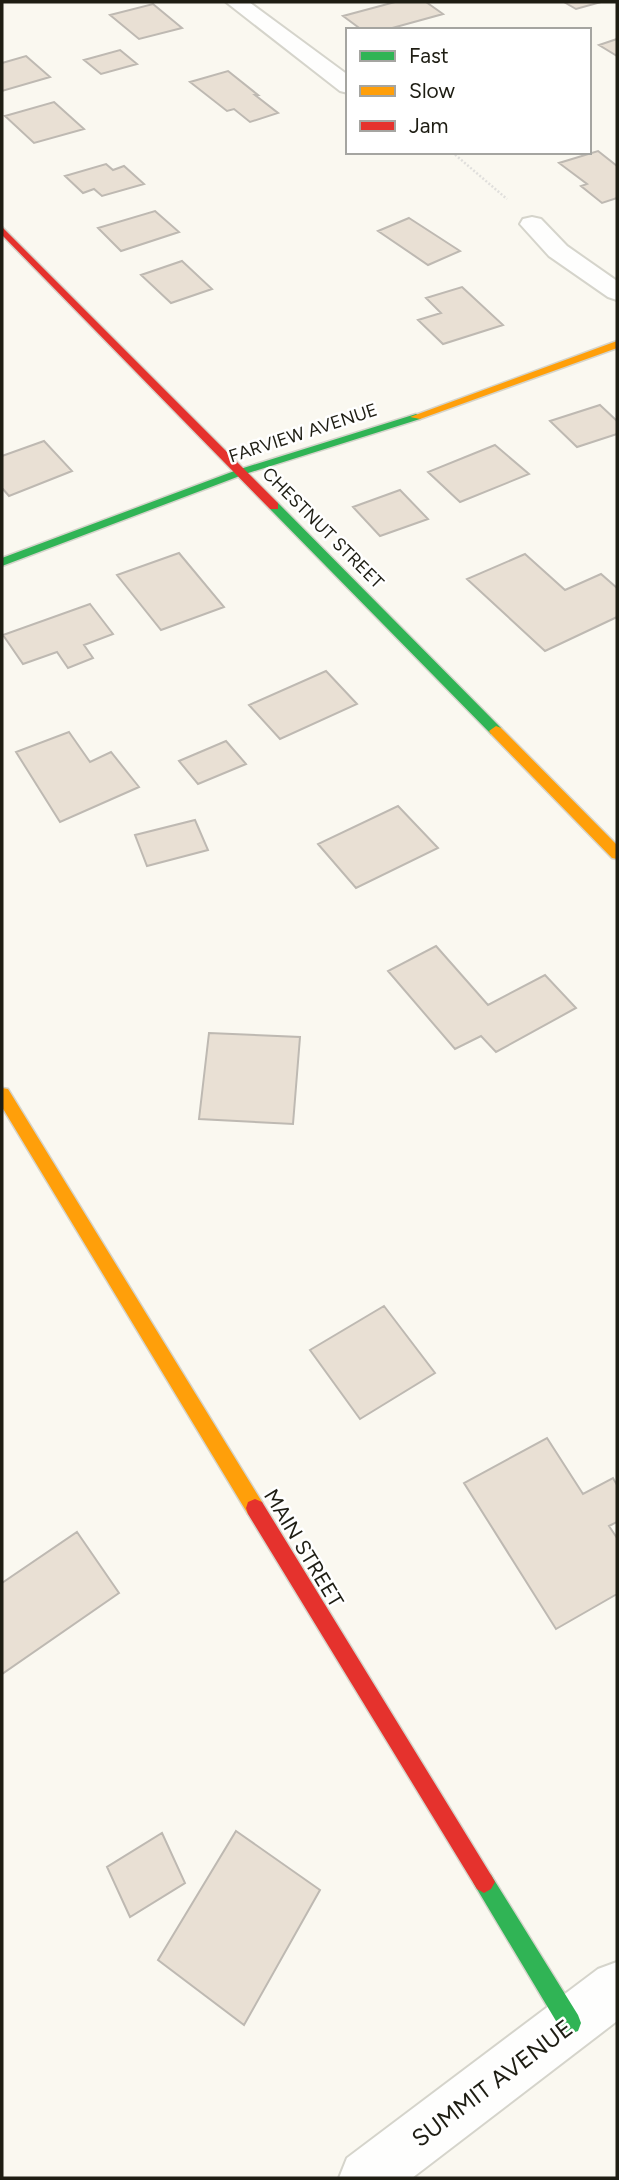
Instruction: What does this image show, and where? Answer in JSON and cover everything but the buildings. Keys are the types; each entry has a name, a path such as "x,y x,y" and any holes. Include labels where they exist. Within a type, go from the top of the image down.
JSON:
{"street":[{"path":"236,2 346,84"},
{"path":"532,225 558,251 617,292"},
{"name":"CHESTNUT STREET","path":"2,230 617,854"},
{"name":"FARVIEW AVENUE","path":"2,562 241,472 396,424 617,344"},
{"name":"MAIN STREET","path":"2,1094 570,2023"},
{"name":"SUMMIT AVENUE","path":"367,2178 617,1988"}],"path":[{"path":"454,154 495,187 532,225"}],"traffic: fast":[{"path":"2,562 241,472 416,417"},
{"path":"274,506 496,731"},
{"path":"484,1882 570,2023"}],"traffic: slow":[{"path":"416,417 617,344"},
{"path":"496,731 617,854"},
{"path":"2,1094 255,1508"}],"traffic: jam":[{"path":"2,230 274,506"},
{"path":"255,1508 484,1882"}]}
